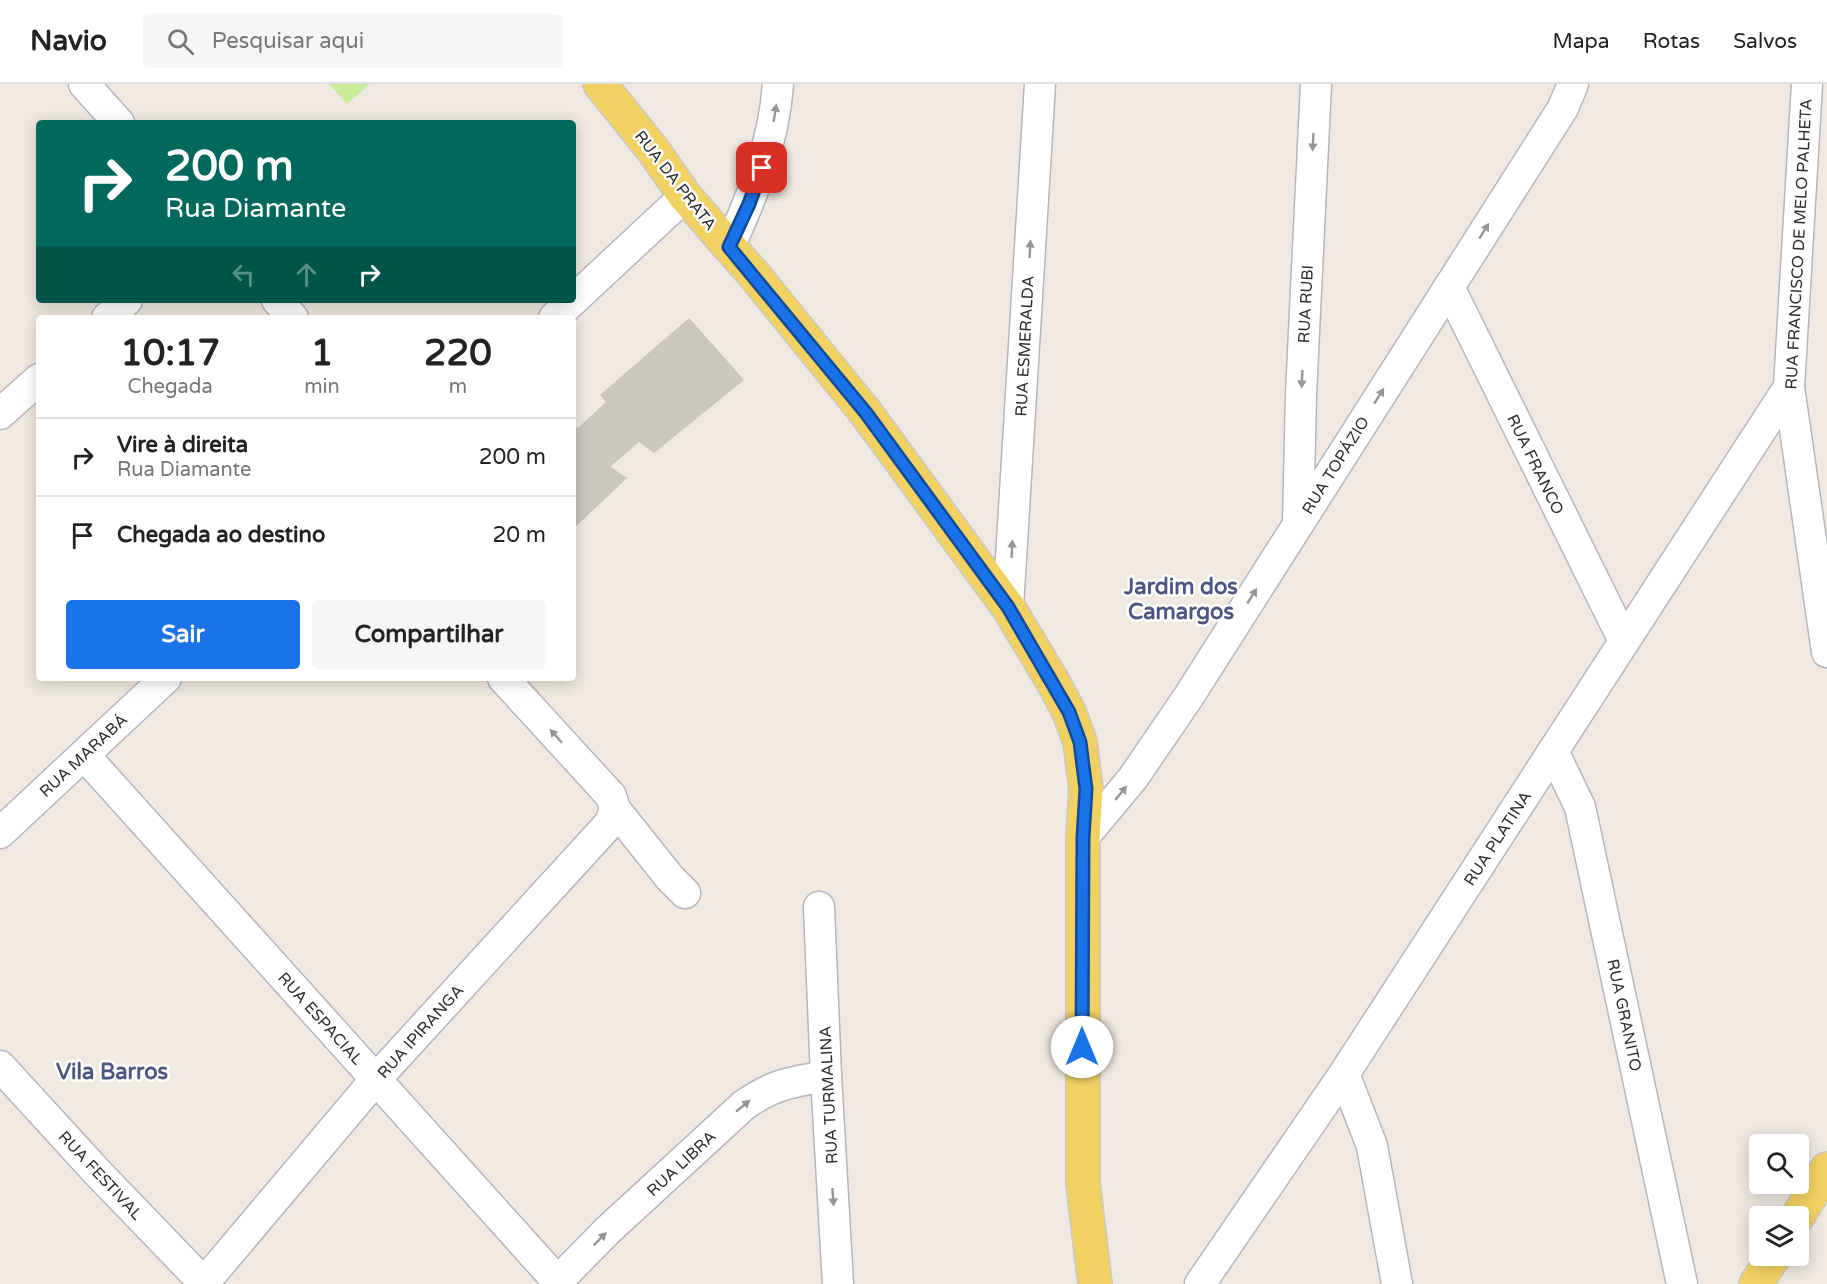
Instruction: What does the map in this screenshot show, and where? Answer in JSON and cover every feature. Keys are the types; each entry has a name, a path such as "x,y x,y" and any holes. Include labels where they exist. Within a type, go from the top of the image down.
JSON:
{"main road":[{"name":"RUA DA PRATA","path":"600,84 653,150 685,196 866,413 1008,607 1069,712 1080,742 1086,789 1083,838 1083,1183 1095,1284"},
{"path":"1804,1206 1827,1168"},
{"path":"1756,1284 1768,1266"}],"street":[{"path":"84,84 116,120"},
{"path":"729,247 749,204 762,168 776,113 778,84"},
{"name":"RUA ESMERALDA","path":"1008,607 1040,84"},
{"name":"RUA RUBI","path":"1298,524 1302,382 1316,84"},
{"name":"RUA TOPÁZIO","path":"1083,838 1133,778 1189,696 1563,108 1574,84"},
{"name":"RUA FRANCISCO DE MELO PALHETA","path":"1807,84 1789,387 1827,652"},
{"path":"576,298 685,196"},
{"name":"RUA FRANCO","path":"1449,287 1624,641"},
{"path":"110,315 124,303"},
{"path":"280,303 290,315"},
{"path":"557,315 570,303"},
{"name":"RUA PLATINA","path":"1200,1284 1344,1074 1789,387"},
{"name":"RUA MARABÁ","path":"0,833 163,681"},
{"path":"506,681 611,796 615,808 670,878 685,893"},
{"name":"RUA GRANITO","path":"1553,751 1580,807 1682,1284"},
{"name":"RUA ESPACIAL","path":"84,755 558,1283"},
{"name":"RUA IPIRANGA","path":"204,1283 376,1079 610,823 615,808"},
{"name":"RUA TURMALINA","path":"819,907 838,1284"},
{"name":"RUA FESTIVAL","path":"0,1066 97,1172 204,1283"},
{"path":"1344,1074 1372,1146 1397,1284"},
{"name":"RUA LIBRA","path":"558,1283 607,1232 744,1105 763,1091 782,1083 826,1076"}],"green space":[{"path":"329,84 370,84 347,104"}],"building":[{"path":"689,319 743,380 654,452 639,441 609,467 626,478 576,525 576,428 578,429 607,402 601,395"}],"district":[{"name":"Jardim dos Camargos","path":"1181,598"},
{"name":"Vila Barros","path":"112,1071"}],"route":[{"path":"762,168 749,204 729,247 866,413 1008,607 1069,712 1080,742 1086,789 1083,838 1082,1047"}]}
